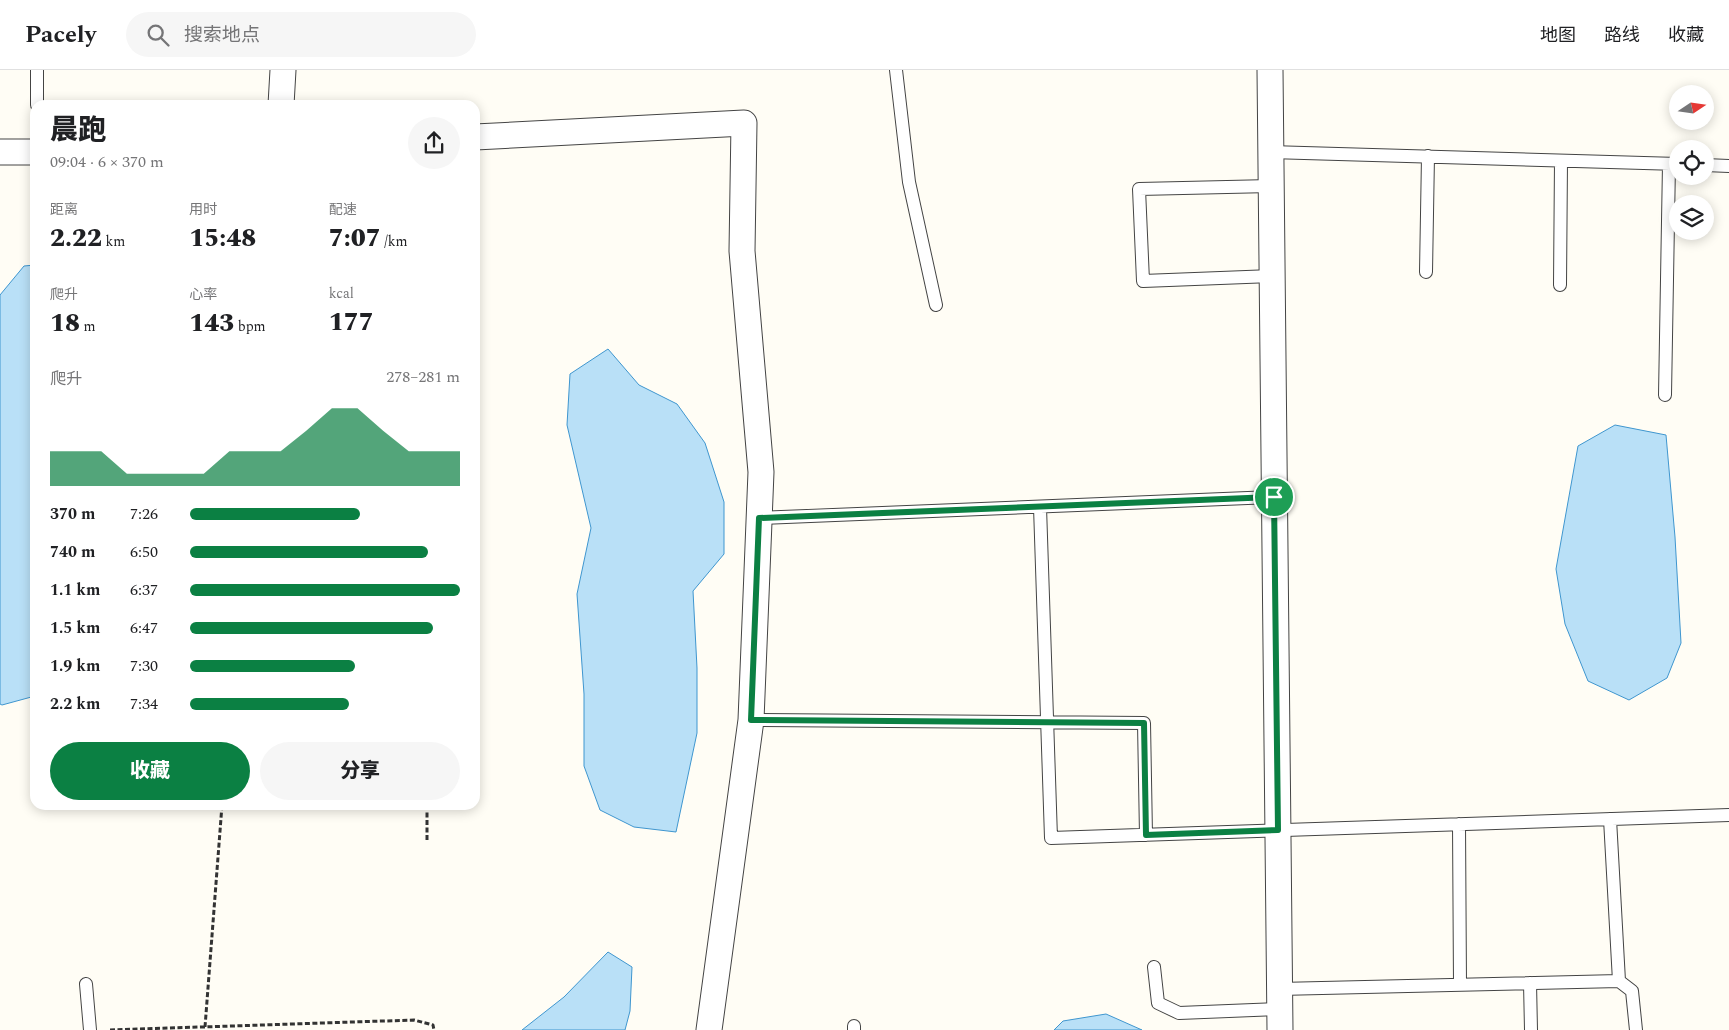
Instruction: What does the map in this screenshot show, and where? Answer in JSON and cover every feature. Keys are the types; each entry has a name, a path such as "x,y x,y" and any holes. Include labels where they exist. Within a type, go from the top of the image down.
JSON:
{"street":[{"path":"280,100 283,70"},
{"path":"1270,70 1280,1009"},
{"path":"480,137 744,123 742,251 761,472 751,720 709,1030"},
{"path":"0,152 30,152"}],"lane":[{"path":"37,70 37,100"},
{"path":"896,70 909,182 936,305"},
{"path":"1270,152 1669,164"},
{"path":"1426,272 1428,156"},
{"path":"1560,161 1560,285"},
{"path":"1714,165 1729,166"},
{"path":"1665,394 1672,185"},
{"path":"1271,186 1139,189 1143,281 1272,276"},
{"path":"759,518 1274,497"},
{"path":"1040,506 1051,838 1729,815"},
{"path":"751,720 1144,723 1146,835"},
{"path":"1610,819 1619,981"},
{"path":"1459,824 1460,985"},
{"path":"1154,967 1158,1003 1180,1013 1280,1009 1460,985 1619,981 1632,991 1636,1030"},
{"path":"1530,983 1531,1030"},
{"path":"86,984 90,1030"}],"path":[{"path":"205,1027 222,810"},
{"path":"427,810 427,840"},
{"path":"105,1030 414,1020 433,1025 434,1030"}],"water":[{"path":"30,265 30,697 2,705 0,704 0,295 24,266"},
{"path":"608,349 639,385 677,404 705,443 724,502 724,554 693,591 697,668 697,733 676,832 634,827 600,810 584,766 584,694 577,594 591,528 567,425 570,374"},
{"path":"1615,425 1666,435 1675,537 1681,643 1667,678 1629,700 1588,681 1565,624 1556,569 1578,446"},
{"path":"608,952 632,967 630,1011 625,1030 522,1030 564,997"},
{"path":"1106,1014 1142,1030 1054,1030 1063,1021"}],"route":[{"path":"1274,497 1278,830 1146,835 1144,723 751,720 759,518 1274,497"}]}
